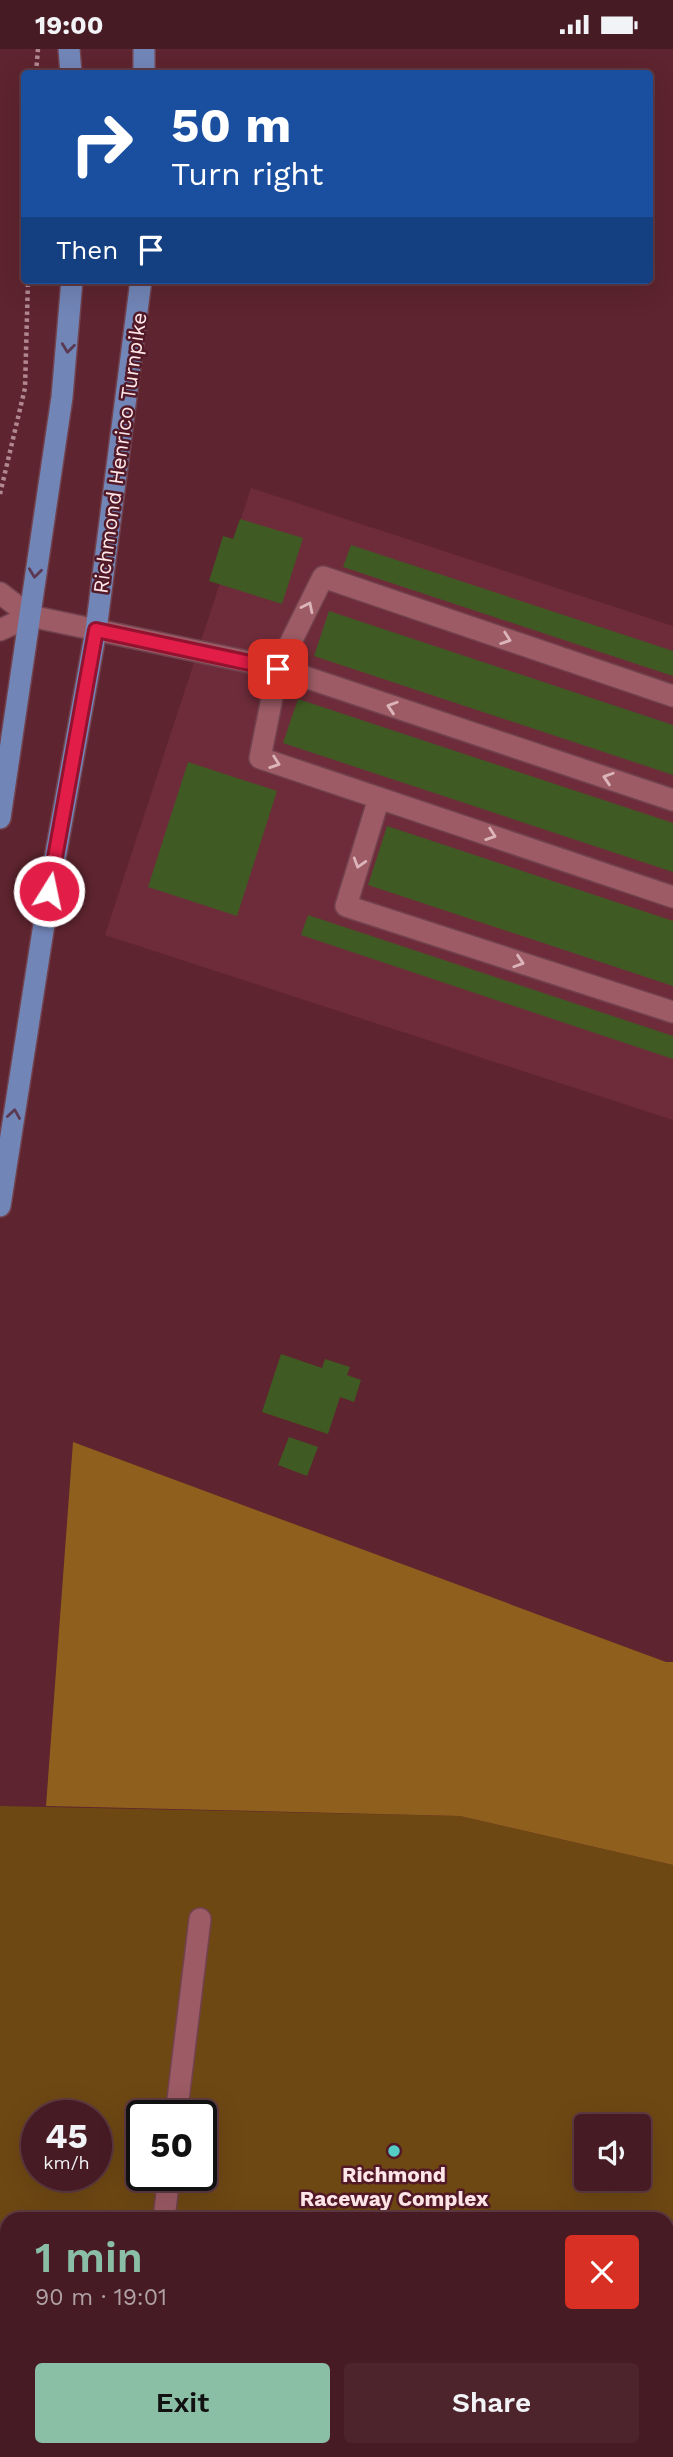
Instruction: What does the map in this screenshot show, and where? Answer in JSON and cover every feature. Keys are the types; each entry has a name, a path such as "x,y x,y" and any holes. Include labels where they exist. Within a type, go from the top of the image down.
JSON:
{"main road":[{"path":"69,49 71,70"},
{"path":"144,49 144,70"},
{"path":"0,818 62,397 72,284"},
{"name":"Richmond Henrico Turnpike","path":"0,1206 49,891 96,630 140,284"}],"lane":[{"path":"673,696 323,577 278,669 260,758 673,897"},
{"path":"0,593 30,616 278,669 673,800"},
{"path":"0,630 30,616"},
{"path":"379,797 345,906 673,1012"},
{"path":"178,2100 200,1919"},
{"path":"165,2212 167,2191"}],"path":[{"path":"36,70 38,49"},
{"path":"0,494 25,388 28,284"}],"shaded area":[{"path":"251,488 673,626 673,1120 105,935"},
{"path":"73,1442 666,1662 673,1662 673,1865 460,1816 46,1806"},
{"name":"Richmond Raceway Complex","path":"0,1806 460,1816 673,1865 673,2212 0,2212"}],"building":[{"path":"240,519 303,538 282,604 209,581 223,536 233,539"},
{"path":"351,545 673,651 673,676 343,567"},
{"path":"329,611 673,725 673,775 314,656"},
{"path":"298,699 673,823 673,872 283,743"},
{"path":"188,762 277,791 237,916 148,887"},
{"path":"387,826 673,921 673,986 368,885"},
{"path":"308,915 673,1036 673,1059 301,935"},
{"path":"281,1354 322,1368 325,1359 350,1367 347,1375 361,1380 354,1402 340,1397 328,1434 262,1412"},
{"path":"289,1437 318,1447 307,1476 278,1465"}],"place":[{"name":"Richmond Raceway Complex","path":"394,2151"}],"route":[{"path":"49,891 96,630 278,669"}]}
